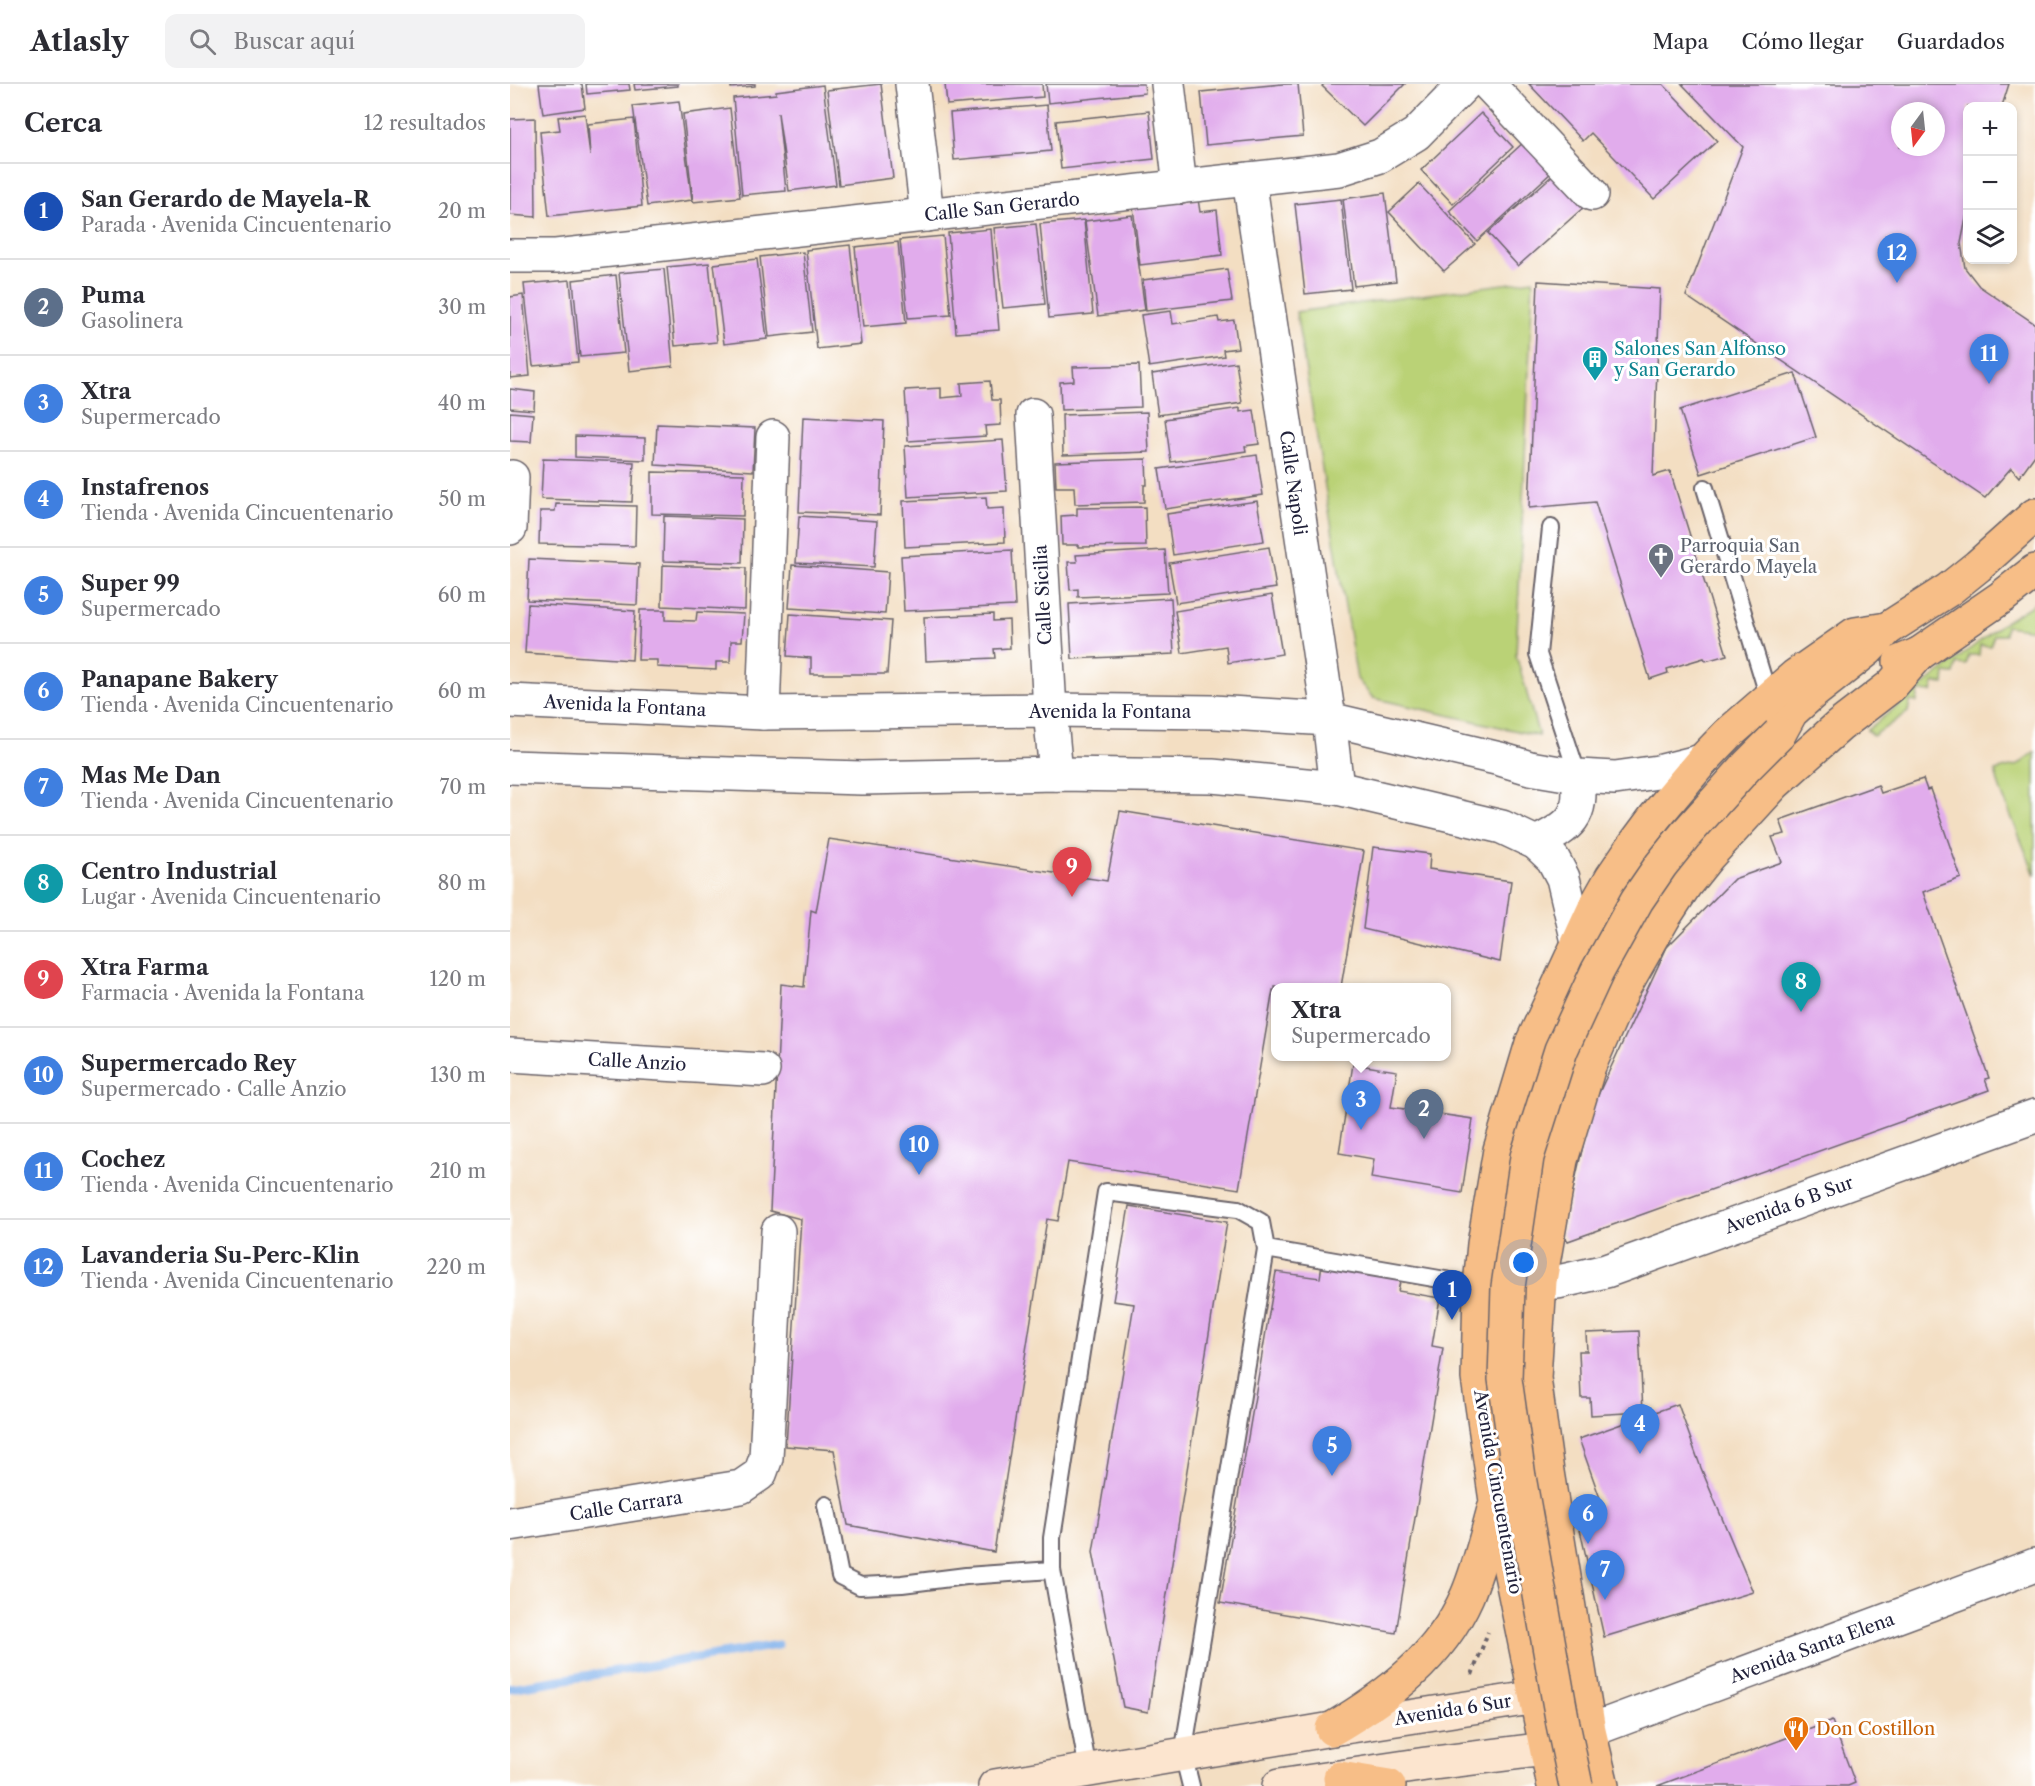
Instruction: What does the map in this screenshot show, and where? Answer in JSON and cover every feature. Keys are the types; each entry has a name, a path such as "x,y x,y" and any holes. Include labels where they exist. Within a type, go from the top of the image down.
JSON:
{"main road":[{"name":"Avenida Cincuentenario","path":"1576,1786 1519,1477 1505,1379 1508,1287 1527,1157 1561,1050 1597,972 1637,900 1685,835 1779,734 1791,712 1867,650 1887,629 1948,590 1978,567 2035,515"},
{"name":"Avenida Cincuentenario","path":"1779,734 1804,724 1881,669 1919,654 2002,597 2035,571"},
{"name":"Avenida Cincuentenario","path":"1554,1786 1496,1501 1478,1378 1480,1286 1484,1244 1500,1150 1532,1043 1578,942 1612,877 1655,817 1728,734 1794,675 1855,634 1887,629"},
{"name":"Avenida Cincuentenario","path":"1602,1786 1589,1731 1534,1378 1540,1281 1561,1160 1589,1066 1623,989 1664,917 1709,855 1774,783 1839,726 1891,686 1919,654"},
{"path":"1484,1244 1493,1259 1506,1272 1528,1281 1540,1281"},
{"path":"1332,1729 1370,1707 1394,1688 1425,1658 1448,1630 1467,1595 1483,1550 1496,1501"},
{"name":"Avenida 6 Sur","path":"995,1786 1089,1778 1183,1754 1537,1697 1589,1731"},
{"path":"1279,1786 1546,1749 1589,1731"},
{"path":"1340,1778 1389,1786"}],"street":[{"path":"912,84 927,215"},
{"path":"1168,84 1180,187"},
{"name":"Calle San Gerardo","path":"510,256 556,256 1339,170 1380,156 1416,134 1465,84"},
{"path":"1488,84 1592,194"},
{"name":"Calle Napoli","path":"1249,179 1329,719 1337,788"},
{"name":"Calle Sicilia","path":"1033,416 1050,710 1056,774"},
{"path":"763,712 773,437"},
{"path":"510,528 512,477"},
{"name":"Avenida la Fontana","path":"510,701 763,712 1050,710 1213,712 1329,719 1530,768 1578,776 1616,778 1658,772 1702,761"},
{"path":"510,767 862,778 1056,774 1212,776 1337,788 1502,827 1536,843 1553,859 1563,878 1578,942"},
{"path":"1536,843 1561,831 1571,821 1577,811 1580,791 1578,776"},
{"name":"Calle Anzio","path":"510,1055 763,1070"},
{"name":"Avenida 6 B Sur","path":"1540,1281 1558,1282 1606,1271 2035,1116"},
{"name":"Calle Carrara","path":"510,1524 741,1487 760,1474 766,1458 778,1231"},
{"name":"Avenida Santa Elena","path":"1589,1731 2035,1565"}],"lane":[{"path":"1705,488 1769,698"},
{"path":"1551,528 1538,654 1578,776"},
{"path":"1089,1778 1052,1570 1052,1538 1106,1192 1238,1209 1262,1222 1266,1249 1183,1754 1191,1786"},
{"path":"1266,1249 1480,1286"},
{"path":"826,1505 840,1576 860,1586 902,1584 966,1575 1052,1570"}],"path":[{"path":"1468,1708 1470,1680 1489,1628"}],"green space":[{"path":"1533,280 1516,655 1539,736 1373,698 1357,679 1296,312"},
{"path":"2035,603 2035,630 2006,626 2005,635 1994,635 1990,646 1980,645 1979,655 1969,655 1966,665 1957,664 1954,674 1945,673 1944,684 1934,683 1932,692 1919,691 1917,702 1910,701 1908,712 1873,736 1867,730 2003,623"},
{"path":"2035,752 2035,875 1995,771 2018,765"}],"building":[{"path":"539,84 582,84 585,108 543,114"},
{"path":"586,84 629,84 630,90 587,94"},
{"path":"634,84 678,84 678,86 635,90"},
{"path":"731,84 755,84 755,86 731,88"},
{"path":"881,84 893,178 839,185 827,90"},
{"path":"945,84 1042,84 1043,97 947,105"},
{"path":"1046,84 1144,84 1145,93 1048,103"},
{"path":"1298,84 1303,136 1206,145 1201,92"},
{"path":"1324,84 1405,84 1363,126 1322,86"},
{"path":"1529,84 1663,84 1717,141 1654,199 1591,133 1583,141"},
{"path":"1682,84 2009,84 2003,102 1963,102 1963,233 1961,243 1963,264 1979,286 2035,324 2035,455 2019,477 2011,468 1985,498 1686,296 1743,147"},
{"path":"823,85 836,185 789,191 778,113 786,191 742,195 733,98 776,94 776,91"},
{"path":"679,101 692,200 647,206 633,106"},
{"path":"1047,105 1051,151 954,160 950,113"},
{"path":"730,108 740,197 693,202 683,114"},
{"path":"1149,111 1154,159 1061,169 1056,121"},
{"path":"1481,113 1513,147 1453,204 1421,170"},
{"path":"585,114 590,156 588,124 634,119 642,206 549,216 540,132 560,130 558,117"},
{"path":"535,118 536,217 510,215 510,119"},
{"path":"1525,141 1553,171 1477,241 1449,211"},
{"path":"1555,173 1585,206 1518,266 1488,233"},
{"path":"1419,184 1475,244 1444,271 1389,212"},
{"path":"1385,193 1396,281 1354,286 1343,199"},
{"path":"1198,199 1200,212 1217,210 1222,255 1140,265 1133,207"},
{"path":"1341,199 1351,289 1305,294 1295,204"},
{"path":"1132,215 1145,310 1098,316 1085,221"},
{"path":"1084,220 1093,314 1049,318 1040,224"},
{"path":"1036,224 1045,304 1003,308 994,228"},
{"path":"991,229 999,330 956,333 948,233"},
{"path":"943,236 951,315 908,318 900,240"},
{"path":"898,242 906,323 863,327 855,247"},
{"path":"850,245 861,344 817,349 806,250"},
{"path":"803,252 812,332 769,337 760,257"},
{"path":"757,259 767,339 724,344 714,264"},
{"path":"709,263 717,342 675,346 667,267"},
{"path":"664,269 673,366 629,371 619,273"},
{"path":"1227,269 1232,301 1146,311 1143,280"},
{"path":"616,275 624,353 580,357 573,280"},
{"path":"570,280 578,362 533,366 524,284"},
{"name":"Salones San Alfonso y San Gerardo","path":"1538,281 1660,289 1653,476 1670,471 1727,655 1706,661 1704,658 1667,669 1668,673 1650,679 1595,502 1529,508"},
{"path":"523,295 530,376 510,378 510,297"},
{"path":"1171,311 1173,324 1218,317 1219,322 1234,320 1238,348 1223,350 1224,356 1149,367 1141,315"},
{"path":"1236,362 1242,403 1158,415 1152,374"},
{"path":"1139,365 1141,407 1061,410 1060,382 1074,381 1073,367"},
{"path":"1795,373 1816,437 1701,474 1680,410"},
{"path":"990,381 992,400 1000,400 1001,425 985,426 986,436 908,441 905,390 941,388 941,398 962,396 961,383"},
{"path":"510,389 535,392 534,410 510,408"},
{"path":"1240,408 1240,412 1254,410 1259,444 1245,446 1246,451 1171,462 1165,419"},
{"path":"510,412 533,414 531,442 510,441"},
{"path":"1147,412 1149,452 1063,455 1062,415"},
{"path":"803,417 884,421 880,515 799,512"},
{"path":"657,424 755,428 753,471 655,465"},
{"path":"575,436 645,438 645,460 575,457"},
{"path":"1003,440 1007,491 908,497 905,446"},
{"path":"1257,455 1263,495 1165,509 1159,469"},
{"path":"543,459 634,462 632,502 541,499"},
{"path":"1146,459 1147,485 1144,485 1144,502 1075,504 1074,487 1056,487 1055,462"},
{"path":"652,472 744,474 743,516 652,514"},
{"path":"986,497 987,509 1004,508 1005,542 905,547 903,501"},
{"path":"1257,501 1264,541 1173,555 1167,514"},
{"path":"556,504 636,506 635,546 539,544 540,511 555,511"},
{"path":"1145,507 1146,546 1078,547 1078,545 1062,545 1061,516 1077,515 1077,508"},
{"path":"664,516 743,519 742,563 663,561"},
{"path":"799,516 877,521 874,567 796,563"},
{"path":"1269,547 1276,588 1176,603 1169,563"},
{"path":"1012,550 1015,606 904,611 901,556"},
{"path":"1165,550 1168,593 1078,597 1078,589 1070,590 1068,562 1077,562 1076,555"},
{"path":"529,559 639,564 637,605 527,600"},
{"path":"663,565 746,568 745,610 662,606"},
{"path":"792,565 888,572 885,614 789,608"},
{"path":"1272,595 1282,654 1228,663 1226,646 1182,653 1175,611"},
{"path":"1171,598 1174,654 1072,659 1069,604"},
{"path":"528,604 635,611 632,660 525,653"},
{"path":"640,610 665,610 665,620 696,621 697,612 744,614 742,641 731,641 730,662 716,662 716,670 657,667 657,660 638,660"},
{"path":"790,614 891,621 887,674 811,674 811,658 787,656"},
{"path":"993,614 993,621 1009,620 1010,648 994,649 995,658 926,661 924,617"},
{"path":"1923,779 1927,790 1930,789 1961,878 1923,892 1989,1078 1985,1079 1989,1090 1568,1241 1563,1234 1591,1110 1667,947 1734,879 1782,862 1772,837 1785,834 1780,820 1878,785 1881,793"},
{"path":"1120,811 1364,851 1342,983 1271,983 1271,1002 1239,1189 1068,1162 1058,1221 1047,1219 994,1552 848,1525 834,1450 786,1446 801,1219 770,1211 781,984 804,987 811,910 816,912 829,839 1107,881"},
{"path":"1373,847 1430,854 1429,869 1511,881 1500,962 1363,929"},
{"path":"1353,1064 1397,1071 1391,1107 1473,1119 1462,1193 1371,1178 1374,1159 1339,1153"},
{"path":"1129,1206 1227,1222 1148,1712 1123,1707 1093,1552 1134,1304 1113,1301"},
{"path":"1322,1264 1401,1277 1398,1291 1440,1298 1432,1346 1443,1348 1396,1633 1220,1603 1276,1272 1320,1278"},
{"path":"1639,1331 1643,1412 1591,1415 1590,1398 1581,1398 1579,1351 1587,1351 1586,1333"},
{"path":"1678,1404 1701,1468 1753,1592 1604,1637 1576,1512 1602,1504 1579,1439"},
{"name":"Don Costillon","path":"1832,1721 1855,1783 1848,1786 1657,1786"}],"waterway":[{"path":"510,1688 778,1645"}],"place":[{"name":"Lavanderia Su-Perc-Klin","path":"1897,283"},
{"name":"Salones San Alfonso y San Gerardo","path":"1595,382"},
{"name":"Cochez","path":"1989,384"},
{"name":"Parroquia San Gerardo Mayela","path":"1661,579"},
{"name":"Xtra Farma","path":"1072,897"},
{"name":"Centro Industrial","path":"1801,1012"},
{"name":"Xtra","path":"1361,1130"},
{"name":"Puma","path":"1424,1139"},
{"name":"Supermercado Rey","path":"919,1175"},
{"name":"San Gerardo de Mayela-R","path":"1452,1320"},
{"name":"Instafrenos","path":"1640,1454"},
{"name":"Super 99","path":"1332,1476"},
{"name":"Panapane Bakery","path":"1588,1544"},
{"name":"Mas Me Dan","path":"1605,1600"},
{"name":"Don Costillon","path":"1796,1752"}]}
